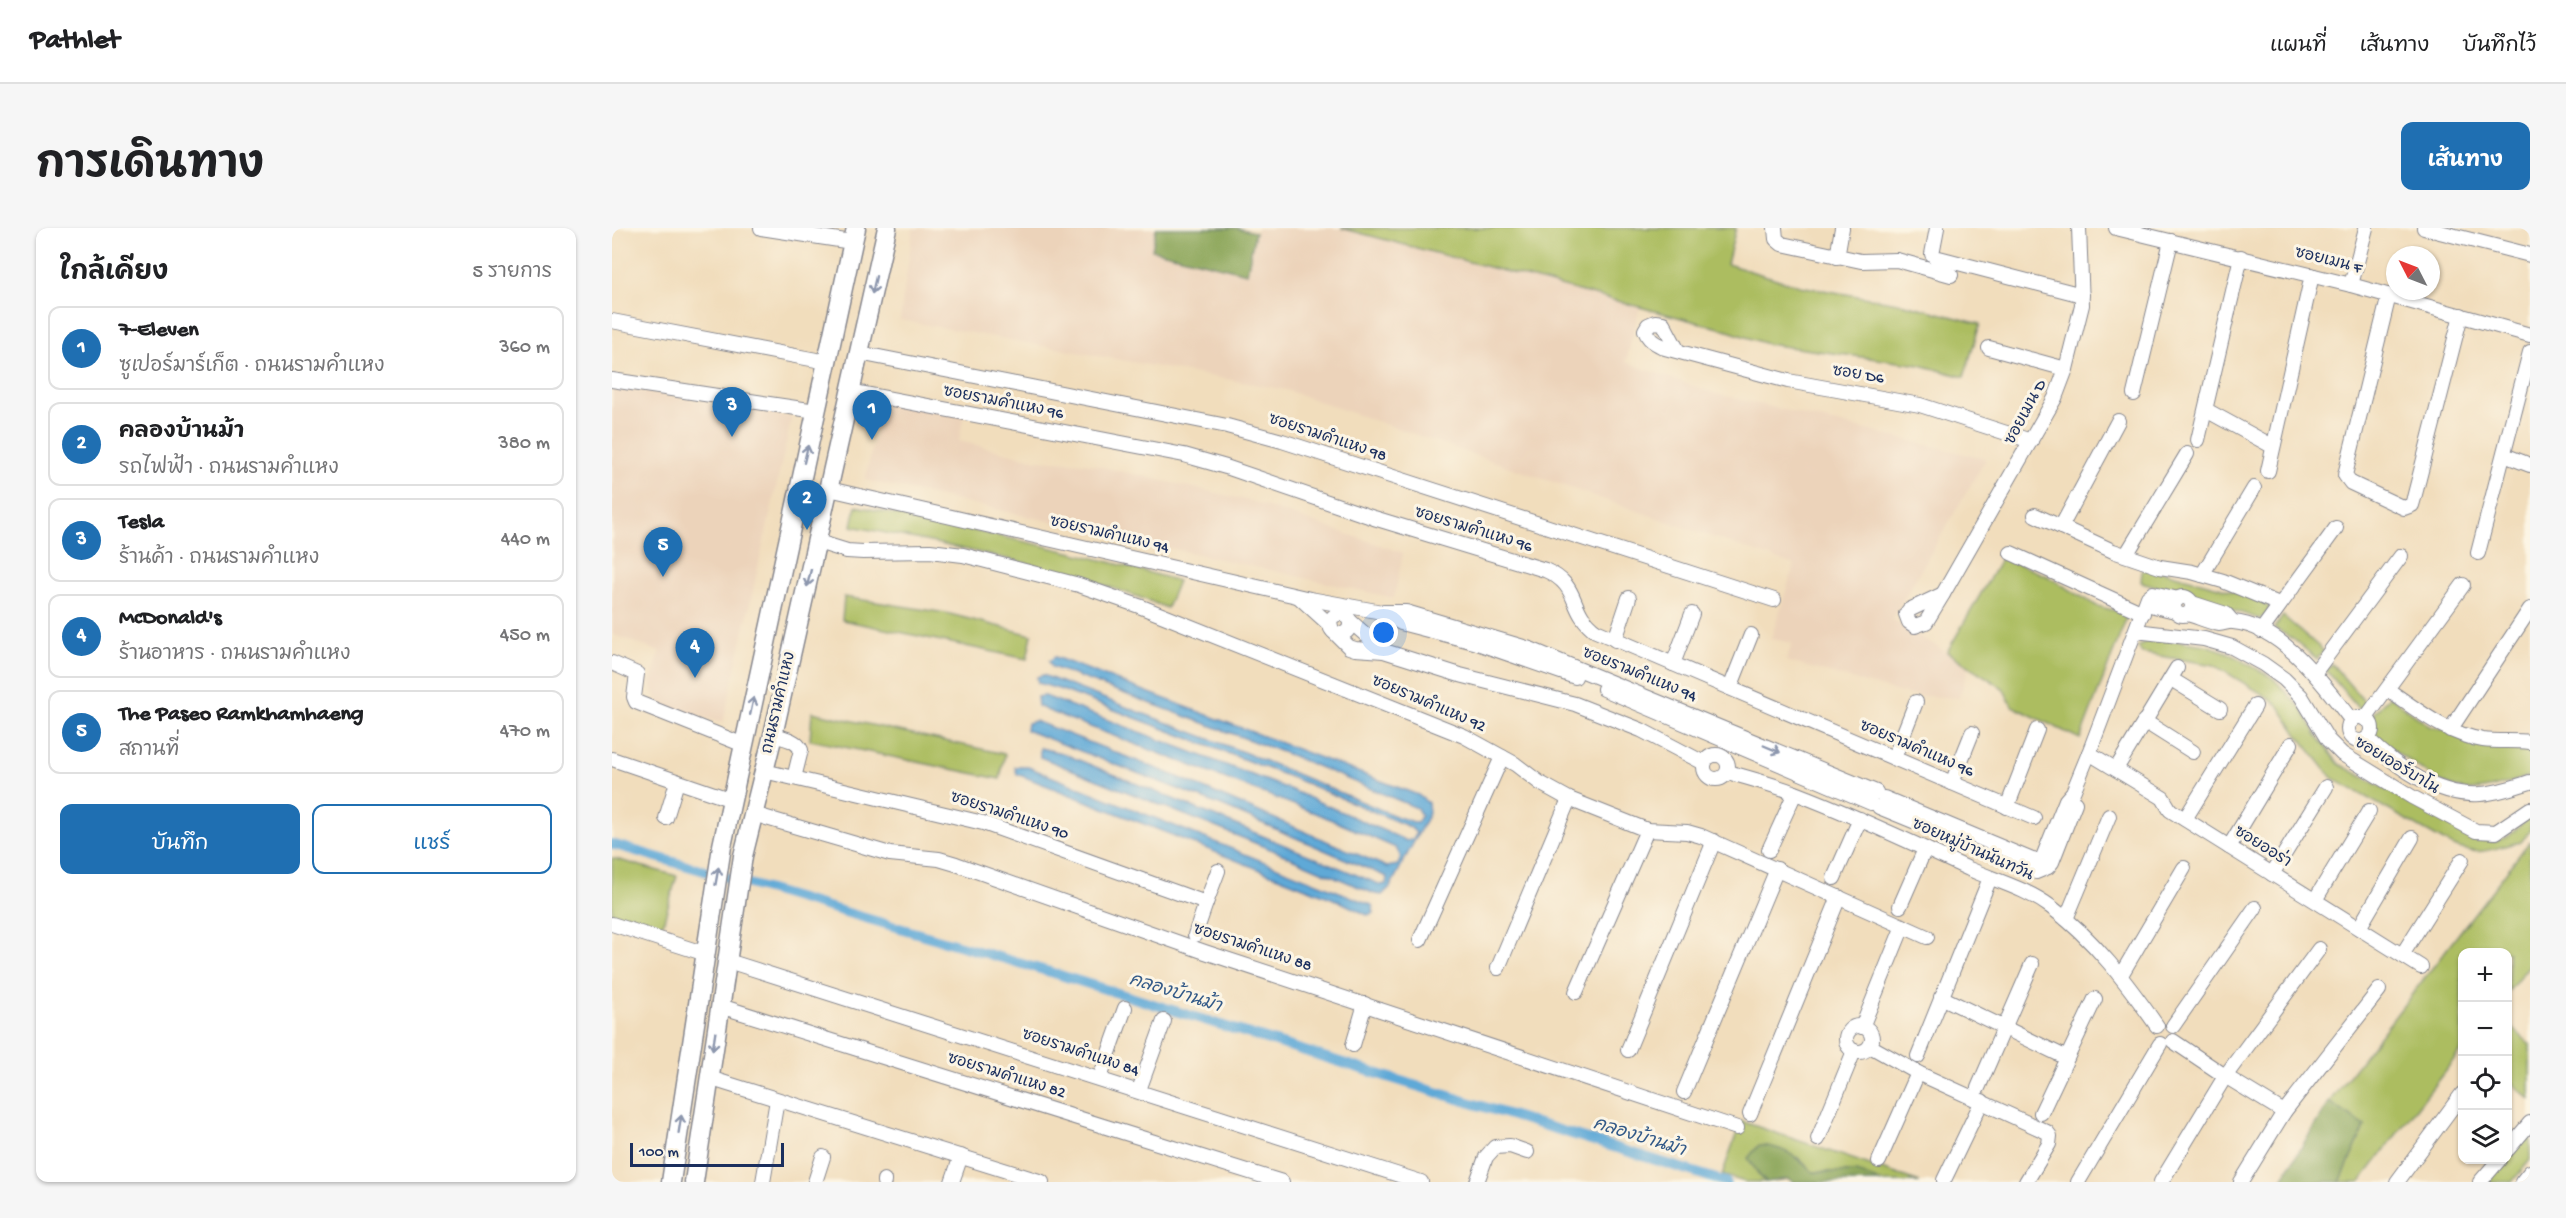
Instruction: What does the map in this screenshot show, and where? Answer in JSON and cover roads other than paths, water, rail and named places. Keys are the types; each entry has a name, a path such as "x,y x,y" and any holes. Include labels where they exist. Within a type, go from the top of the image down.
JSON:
{"main road":[{"name":"ถนนรามคำแหง","path":"694,1182 742,856 818,542 887,228"},
{"name":"ถนนรามคำแหง","path":"671,1182 722,846 854,235"},
{"path":"816,411 844,418"},
{"path":"676,1149 699,1154"}],"street":[{"path":"760,228 854,235"},
{"path":"1775,228 1776,238 1782,244 1861,261 1897,260 1951,275"},
{"path":"1838,257 1842,228"},
{"path":"1937,228 1932,248 1932,254 1935,257 2082,295"},
{"name":"ซอยเมน D","path":"1943,594 2055,398 2066,369 2076,333 2082,295 2079,228"},
{"name":"ซอยเมน F","path":"2116,228 2386,294"},
{"path":"2351,285 2366,228"},
{"path":"2424,228 2481,235 2530,255"},
{"path":"2134,394 2171,241"},
{"path":"2198,440 2241,257"},
{"path":"2268,471 2312,275"},
{"path":"2388,300 2345,475 2351,483 2404,508 2412,505 2461,315"},
{"name":"ซอยเมน F","path":"2407,300 2530,335"},
{"path":"612,321 827,362"},
{"path":"1989,348 2066,369"},
{"name":"ซอย D6","path":"1678,351 1788,381 1920,405 2031,441"},
{"path":"2478,554 2530,352"},
{"name":"ซอยรามคําแหง 98","path":"859,353 1227,426 1282,441 1774,600"},
{"path":"612,380 816,411"},
{"name":"ซอยรามคําแหง 96","path":"850,391 1184,455 1545,570 1564,580 1581,617 1589,626 1615,640 2034,818"},
{"path":"2206,410 2272,446"},
{"path":"2061,527 2118,421"},
{"path":"2126,555 2187,454"},
{"path":"2504,455 2530,465"},
{"path":"2202,575 2254,488"},
{"name":"ซอยรามคําแหง 94","path":"829,489 1299,597 1382,612 1406,612 1530,649 1878,800 2036,872 2048,867 2052,862 2075,802 2073,792 2144,608"},
{"path":"2035,515 2126,555 2160,567 2202,575 2247,589 2279,604"},
{"path":"2261,631 2336,528"},
{"name":"ซอยรามคําแหง 92","path":"818,542 855,551 930,550 963,555 1079,585 1139,606 1464,736 1569,799 1647,830 1687,832 1714,841 1927,937"},
{"path":"2011,553 2144,608 2183,607 2220,624 2233,622 2261,631 2282,643 2315,672 2358,720 2371,728 2367,738"},
{"path":"2315,672 2401,556"},
{"path":"2367,738 2356,741 2350,736 2348,728 2388,690 2463,585"},
{"name":"ซอยหมู่บ้านนันทวัน","path":"1299,597 1349,647 1384,651 1460,675 1575,704 1641,730 1704,763 1705,772 1711,779 1721,778 1728,772 1795,793 1860,819 1990,878 2021,889 2066,919 2121,975 2157,1026 2154,1036 2167,1042"},
{"path":"1615,640 1629,598"},
{"name":"ซอยหมู่บ้านนันทวัน","path":"1318,601 1345,617 1384,651"},
{"path":"2450,730 2530,609"},
{"path":"1673,664 1692,614"},
{"path":"1332,629 1340,634 1347,631 1345,617"},
{"name":"ซอยเออร์บาโน","path":"2136,632 2204,639 2232,647 2263,664 2284,679 2301,696 2328,740 2342,754 2412,797 2476,831 2496,832 2530,809"},
{"path":"1730,688 1751,635"},
{"path":"612,663 637,674 634,697 636,702 744,745"},
{"path":"2116,769 2174,673 2220,709"},
{"path":"2388,690 2442,727 2464,736 2485,740 2530,742"},
{"path":"1894,758 1916,702"},
{"path":"2185,819 2255,706"},
{"path":"2144,721 2193,752"},
{"path":"2007,807 2037,730"},
{"path":"1952,783 1972,733"},
{"path":"773,735 800,746 794,778"},
{"path":"2367,738 2408,771 2437,787 2461,794 2482,794 2530,782"},
{"path":"2229,847 2291,744"},
{"name":"ซอยออร่า","path":"2089,753 2163,798 2170,810 2421,967"},
{"path":"1420,940 1502,757"},
{"path":"612,759 732,800"},
{"name":"ซอยรามคำแหง 90","path":"764,771 983,823 1206,903"},
{"path":"666,818 677,782"},
{"path":"2272,874 2326,787"},
{"path":"1769,850 1795,793"},
{"path":"1498,968 1569,799"},
{"path":"2315,900 2369,811"},
{"name":"ซอยรามคำแหง 88","path":"753,814 890,854 939,859 956,864 1205,952 1737,1128"},
{"path":"2066,919 2109,816"},
{"path":"1834,878 1860,819"},
{"path":"1576,992 1647,830"},
{"path":"2359,928 2412,838"},
{"path":"1628,1050 1714,841"},
{"path":"1900,906 1925,849"},
{"path":"2402,955 2462,860"},
{"path":"2121,975 2184,868"},
{"path":"1684,1092 1777,869"},
{"path":"1195,934 1218,871"},
{"path":"1918,1056 1990,878"},
{"path":"1750,1114 1839,897"},
{"path":"2173,1026 2255,908"},
{"path":"612,924 706,954"},
{"path":"1862,1027 1903,926"},
{"path":"2161,1182 2225,1076 2319,949"},
{"name":"ซอยรามคำแหง 84","path":"728,960 1421,1182"},
{"path":"1944,1180 2032,964"},
{"path":"2241,1182 2284,1112 2379,990"},
{"path":"1941,997 2067,1058"},
{"path":"2041,1113 2095,999"},
{"path":"1353,1045 1365,1004"},
{"name":"ซอยรามคำแหง 82","path":"720,1006 1282,1182"},
{"path":"1100,1078 1125,1008"},
{"path":"1139,1090 1164,1021"},
{"path":"2078,1182 2167,1042 2176,1035 2173,1026 2166,1023 2157,1026"},
{"path":"1862,1027 1871,1034 1870,1046 1861,1052 1854,1051 1848,1045 1847,1037 1854,1028 1862,1027"},
{"path":"2167,1042 2284,1112"},
{"path":"1870,1046 1918,1073 1980,1095 2047,1132 2050,1136 2049,1144 2026,1182"},
{"path":"1818,1139 1854,1051"},
{"path":"1879,1161 1918,1073"},
{"path":"709,1078 1042,1182"},
{"path":"763,1182 777,1100"},
{"path":"2397,1182 2458,1101"},
{"path":"2512,1144 2530,1123"},
{"path":"1477,1182 1492,1149 1510,1146 1527,1152"},
{"path":"952,1182 961,1156"},
{"path":"815,1182 823,1157"},
{"path":"2480,1182 2496,1164"},
{"path":"2522,1182 2530,1172"}],"water":[{"path":"1055,657 1418,795 1428,803 1429,813 1390,887 1382,895 1375,894 1275,851 1040,757 1040,748 1062,753 1381,885 1386,884 1387,877 1222,806 1026,730 1027,723 1035,721 1173,775 1387,867 1398,865 1401,857 1396,848 1323,816 1046,710 1038,706 1037,697 1045,696 1294,791 1407,841 1413,839 1416,833 1410,827 1303,782 1062,690 1038,683 1037,677 1043,675 1251,755 1398,817 1417,823 1421,816 1417,808 1290,755 1052,667 1049,661"},
{"path":"1015,767 1028,767 1372,905 1374,913 1367,915 1339,901 1017,774"}],"waterway":[{"name":"คลองบ้านม้า","path":"612,844 1050,972 1726,1182"}],"place":[{"name":"Tesla","path":"732,437"},
{"name":"7-Eleven","path":"872,440"},
{"name":"คลองบ้านม้า","path":"807,530"},
{"name":"The Paseo Ramkhamhaeng","path":"663,577"},
{"name":"McDonald's","path":"695,678"}]}
